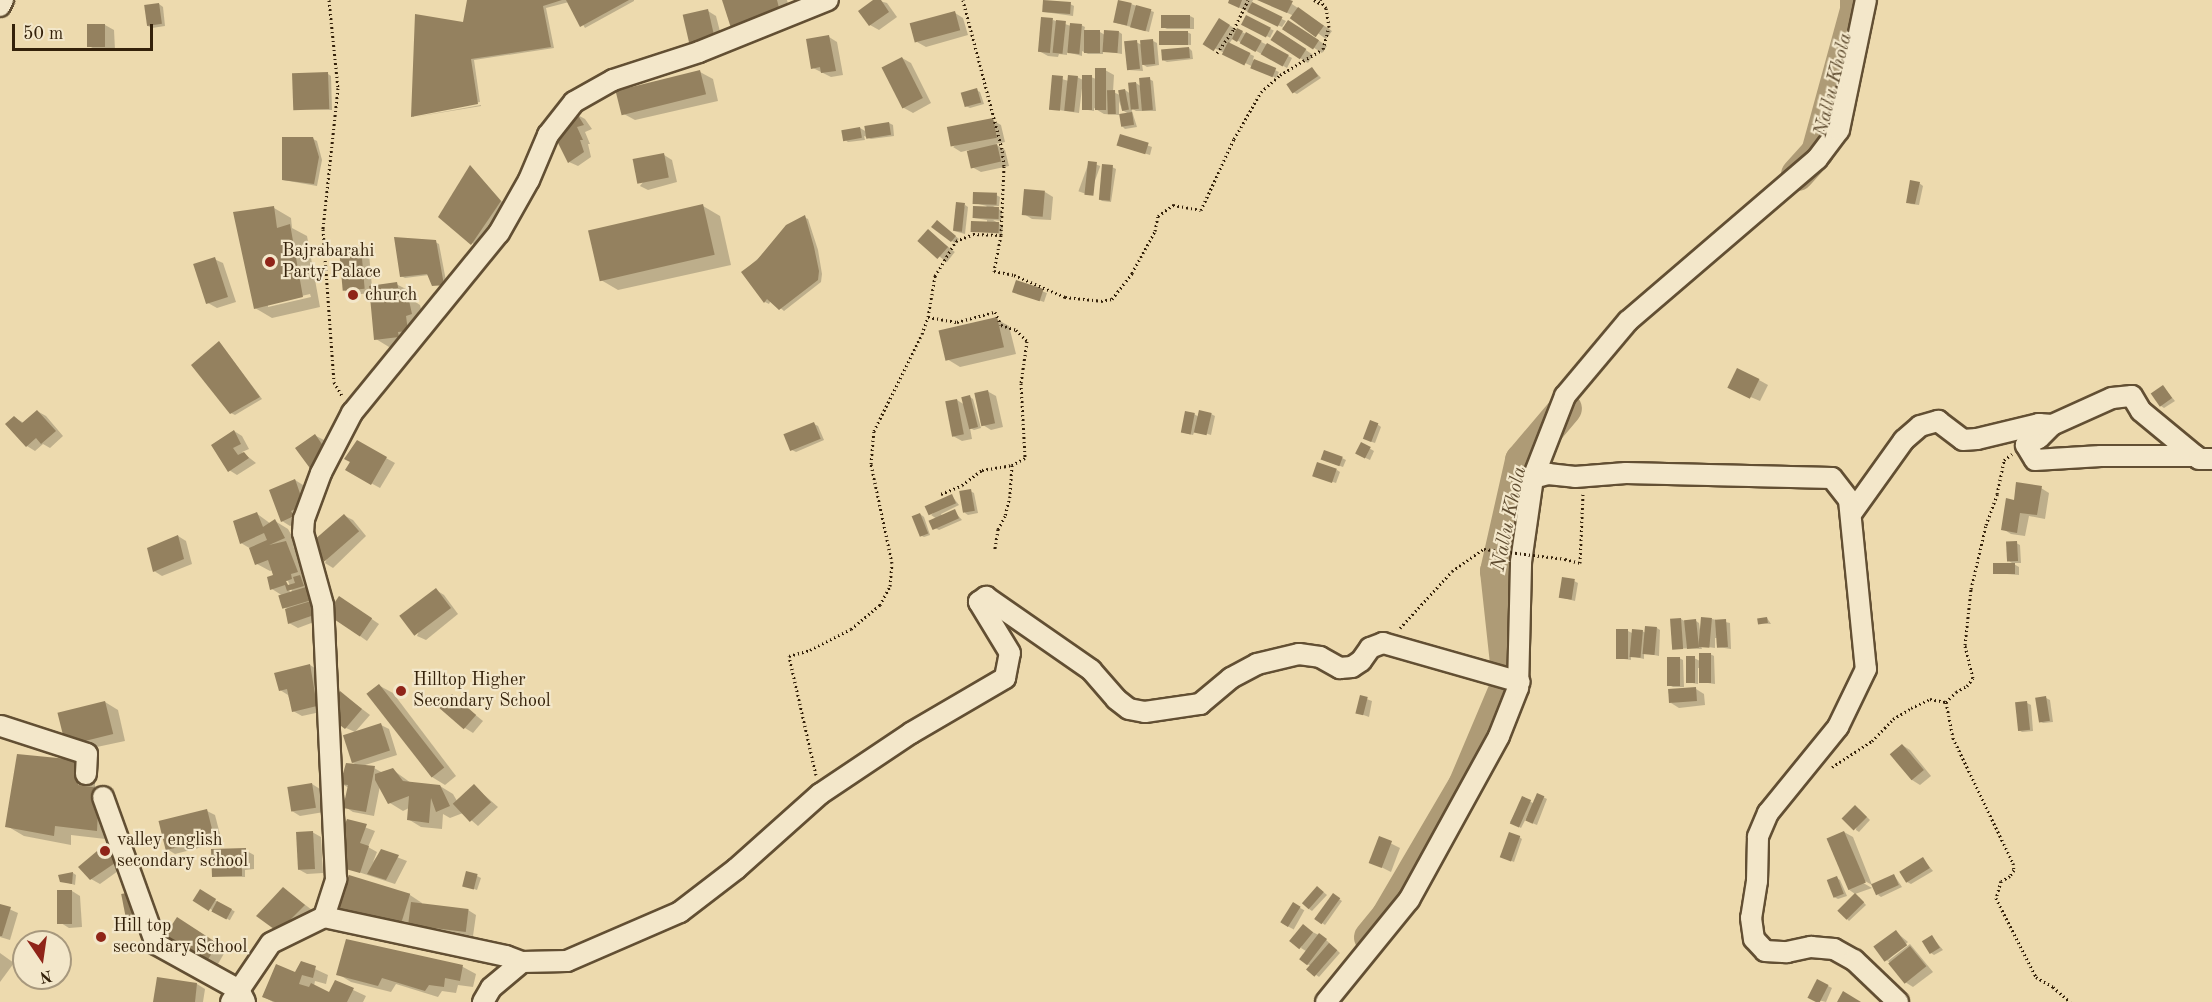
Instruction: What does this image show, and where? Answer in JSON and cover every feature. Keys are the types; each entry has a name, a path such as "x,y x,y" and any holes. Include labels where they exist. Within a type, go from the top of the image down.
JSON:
{"street":[{"path":"0,6 3,0"},
{"path":"324,917 336,879 323,605 303,533 303,519 321,473 352,413 499,233 529,180 548,135 574,102 613,80 699,52 828,0"},
{"path":"1326,1002 1409,900 1499,736 1520,682 1521,562 1533,478 1565,396 1628,321 1817,159 1839,130 1866,0"},
{"path":"2132,396 2141,411 2204,458 2122,455 2035,460 2026,444 2039,438 2052,425 2112,398 2132,396"},
{"path":"1851,514 1904,440 1920,426 1938,421 1963,440 1977,439 2039,424 2052,425"},
{"path":"1533,478 1548,474 1583,476 1626,473 1832,478 1849,500 1853,563 1866,647 1866,669 1838,727 1768,813 1758,837 1757,881 1751,918 1754,939 1765,951 1786,952 1811,947 1834,949 1854,960 1898,1002"},
{"path":"103,797 156,944 238,998 271,943 324,917 506,956 522,962 567,961 680,912 736,869 820,794 911,733 1005,678 1010,653 980,602 986,597 1091,669 1116,699 1129,709 1145,712 1200,704 1231,678 1257,664 1299,654 1320,657 1340,668 1352,667 1361,661 1370,648 1383,643 1520,682"},
{"path":"0,723 87,754 86,774"},
{"path":"483,1002 491,988 522,962"}],"path":[{"path":"330,0 338,88 323,229 334,382 352,413"},
{"path":"963,0 1002,149 1004,166 1001,235 994,271 1014,275 1065,297 1101,301 1112,298 1132,273 1155,231 1158,216 1173,205 1201,210 1234,139 1261,92 1280,75 1323,49 1329,27 1320,0"},
{"path":"1217,53 1234,30 1248,0"},
{"path":"1314,0 1323,5"},
{"path":"820,794 789,656 810,650 851,629 880,604 890,586 892,563 871,464 874,431 928,317 935,276 956,241 973,234 1001,235"},
{"path":"928,317 957,322 995,312 1001,325 1016,330 1027,341 1021,383 1025,458 1012,465 982,470 962,484 941,494"},
{"path":"1946,702 1956,692 1967,686 1973,678 1965,645 1974,570 1997,494 2004,460 2026,444"},
{"path":"995,549 998,529 1005,516 1010,496 1012,465"},
{"path":"1383,643 1409,620 1452,571 1484,549 1580,563 1583,476"},
{"path":"1828,769 1872,741 1893,719 1911,708 1930,699 1946,702"},
{"path":"1946,702 1953,738 2013,863 2014,870 2010,876 2001,881 1996,898 2036,977 2053,987 2070,1002"}],"building":[{"path":"467,0 562,0 543,6 551,47 471,59 478,104 411,117 415,14 463,22"},
{"path":"566,0 629,0 580,27"},
{"path":"722,0 777,0 780,12 731,28"},
{"path":"873,0 881,0 889,12 869,26 858,11"},
{"path":"1043,0 1071,2 1070,14 1042,12"},
{"path":"1118,0 1132,3 1127,25 1113,22"},
{"path":"1229,0 1242,0 1239,8 1228,3"},
{"path":"1257,0 1290,0 1293,1 1287,13"},
{"path":"1252,2 1283,17 1278,27 1247,12"},
{"path":"159,3 162,24 147,26 144,5"},
{"path":"1136,5 1151,9 1146,31 1130,27"},
{"path":"1298,7 1324,26 1316,37 1290,18"},
{"path":"708,9 715,39 690,45 683,15"},
{"path":"955,11 960,30 915,42 910,23"},
{"path":"1161,15 1190,15 1190,28 1161,28"},
{"path":"1246,15 1271,28 1266,38 1241,25"},
{"path":"1041,17 1053,18 1050,53 1038,52"},
{"path":"1219,18 1230,25 1214,51 1203,44"},
{"path":"1056,20 1066,21 1062,54 1053,53"},
{"path":"1288,20 1319,40 1313,49 1282,29"},
{"path":"1070,23 1082,24 1079,54 1067,53"},
{"path":"87,24 105,24 105,47 87,47"},
{"path":"1237,28 1243,31 1237,42 1232,39"},
{"path":"1084,30 1100,30 1100,53 1084,53"},
{"path":"1104,30 1119,31 1117,53 1102,52"},
{"path":"1277,30 1306,49 1300,59 1270,40"},
{"path":"1159,31 1188,31 1188,45 1159,45"},
{"path":"1246,32 1262,41 1255,52 1240,43"},
{"path":"829,35 836,71 821,73 820,67 811,69 806,39"},
{"path":"1153,39 1155,64 1142,65 1140,40"},
{"path":"1137,40 1140,69 1127,70 1124,41"},
{"path":"1228,42 1250,53 1244,66 1222,55"},
{"path":"1267,43 1289,55 1283,66 1261,54"},
{"path":"1189,47 1190,58 1162,60 1161,49"},
{"path":"902,57 923,98 902,108 882,67"},
{"path":"1254,59 1276,68 1273,77 1250,68"},
{"path":"1312,67 1318,76 1292,93 1286,84"},
{"path":"1095,68 1106,68 1106,110 1095,110"},
{"path":"700,70 706,94 622,115 616,91"},
{"path":"328,72 329,109 293,110 292,73"},
{"path":"1052,75 1063,76 1060,111 1049,110"},
{"path":"1068,75 1078,76 1074,112 1064,111"},
{"path":"1082,75 1092,75 1092,110 1082,110"},
{"path":"1150,77 1153,110 1142,111 1139,78"},
{"path":"1136,82 1139,109 1131,110 1128,83"},
{"path":"977,88 981,102 965,107 961,93"},
{"path":"1125,89 1129,110 1122,111 1118,90"},
{"path":"1107,90 1115,90 1116,114 1108,114"},
{"path":"576,112 584,125 577,127 583,140 580,140 584,152 568,163 554,135"},
{"path":"1132,112 1134,125 1121,127 1119,114"},
{"path":"993,118 997,138 951,147 947,127"},
{"path":"889,122 891,135 866,139 864,126"},
{"path":"860,127 862,138 843,141 841,130"},
{"path":"1120,134 1149,143 1145,154 1116,145"},
{"path":"282,137 313,137 319,157 314,184 282,180"},
{"path":"997,144 1001,162 971,169 967,151"},
{"path":"664,153 669,178 637,184 633,159"},
{"path":"1088,161 1097,162 1093,196 1084,195"},
{"path":"1102,164 1113,165 1110,201 1099,200"},
{"path":"470,165 501,201 471,245 438,217"},
{"path":"1910,180 1920,182 1915,204 1906,203"},
{"path":"1024,189 1045,191 1043,217 1022,215"},
{"path":"973,192 997,193 997,205 973,204"},
{"path":"956,202 965,203 962,232 953,231"},
{"path":"703,204 715,255 600,281 588,231"},
{"name":"Bajrabarahi Party Palace","path":"274,206 277,228 290,224 303,297 254,309 233,212"},
{"path":"973,206 999,207 999,219 973,218"},
{"path":"805,215 819,271 818,280 779,310 767,299 764,303 741,272 757,260 786,225"},
{"path":"937,220 956,236 951,242 931,227"},
{"path":"971,221 999,222 999,233 971,232"},
{"path":"928,229 948,247 937,259 917,241"},
{"path":"394,237 436,240 444,285 432,286 427,274 400,277"},
{"path":"361,247 365,289 343,291 339,249"},
{"path":"215,257 228,297 206,304 193,264"},
{"path":"1016,280 1044,289 1040,301 1012,292"},
{"path":"397,282 400,297 408,296 412,314 406,316 408,331 398,332 399,337 374,340 369,286"},
{"path":"997,317 1004,347 946,361 939,330"},
{"path":"219,341 260,397 230,414 191,365"},
{"path":"1737,368 1759,379 1750,399 1727,388"},
{"path":"2163,385 2172,398 2160,407 2151,394"},
{"path":"988,390 995,423 981,426 974,393"},
{"path":"970,395 978,427 969,429 961,397"},
{"path":"957,399 964,434 952,437 945,401"},
{"path":"37,410 56,431 41,444 36,438 26,447 5,424 14,416 22,423"},
{"path":"1199,410 1212,413 1206,435 1194,432"},
{"path":"1185,411 1195,413 1191,435 1181,433"},
{"path":"1370,420 1378,423 1371,442 1363,439"},
{"path":"814,422 821,439 790,451 783,434"},
{"path":"234,430 241,444 233,448 238,455 244,452 249,458 228,472 211,445"},
{"path":"315,434 326,450 317,456 322,464 312,471 295,448"},
{"path":"357,440 387,457 371,485 345,470 350,462 344,459"},
{"path":"1361,442 1371,447 1365,459 1355,454"},
{"path":"1324,450 1343,457 1339,466 1321,459"},
{"path":"1317,462 1337,469 1332,483 1312,476"},
{"path":"295,479 304,505 291,511 294,516 281,522 269,490"},
{"path":"2016,482 2042,486 2037,515 2020,513 2017,533 2001,530 2006,498 2014,500"},
{"path":"971,489 975,511 963,513 959,491"},
{"path":"952,494 956,503 929,515 925,506"},
{"path":"955,509 959,518 933,530 929,521"},
{"path":"257,512 263,527 275,519 285,538 269,545 286,541 298,572 291,574 292,579 286,581 288,585 295,583 293,577 300,575 304,586 287,591 285,585 270,590 267,577 273,575 268,560 255,565 249,548 267,540 264,533 240,544 233,521"},
{"path":"920,513 928,533 920,537 912,516"},
{"path":"344,514 359,531 324,562 309,544"},
{"path":"178,535 184,559 153,572 147,548"},
{"path":"2017,541 2018,561 2007,562 2006,542"},
{"path":"1993,563 2015,563 2015,574 1993,574"},
{"path":"1562,577 1575,579 1572,600 1559,598"},
{"path":"306,587 310,600 282,609 278,595"},
{"path":"436,588 451,608 414,636 399,616"},
{"path":"339,596 372,618 360,637 327,614"},
{"path":"311,601 314,615 288,624 285,609"},
{"path":"1701,617 1712,618 1709,648 1698,647"},
{"path":"1767,617 1768,623 1758,624 1757,619"},
{"path":"1681,618 1683,649 1672,650 1670,619"},
{"path":"1696,619 1699,648 1687,649 1684,620"},
{"path":"1726,619 1728,647 1717,648 1715,620"},
{"path":"1645,626 1657,627 1655,655 1643,654"},
{"path":"1616,629 1628,629 1628,659 1616,659"},
{"path":"1632,629 1643,630 1641,658 1630,657"},
{"path":"1699,653 1711,653 1711,683 1699,683"},
{"path":"1686,656 1695,656 1695,683 1686,683"},
{"path":"1667,657 1680,657 1680,686 1667,686"},
{"path":"310,664 317,706 292,712 287,689 279,691 274,673"},
{"path":"379,684 444,768 432,777 366,694"},
{"path":"1696,687 1697,701 1669,703 1668,689"},
{"path":"340,691 362,709 345,729 332,719 331,705"},
{"path":"452,694 476,715 464,729 440,708"},
{"path":"1360,695 1368,697 1363,715 1355,713"},
{"path":"2046,696 2050,721 2039,722 2035,698"},
{"path":"105,701 113,734 66,746 57,713"},
{"path":"2027,701 2030,730 2018,731 2015,702"},
{"path":"381,723 390,751 352,763 343,735"},
{"path":"1902,744 1924,770 1912,780 1890,754"},
{"path":"17,754 78,760 78,785 99,788 97,831 55,826 54,836 5,827"},
{"path":"346,763 375,766 366,812 343,808 348,785 340,784"},
{"path":"393,768 403,781 440,785 450,806 436,812 431,798 429,823 407,820 409,796 388,804 375,780 375,774"},
{"path":"312,783 316,808 291,812 287,787"},
{"path":"474,784 491,802 470,822 453,804"},
{"path":"1537,793 1544,796 1533,824 1525,821"},
{"path":"1522,796 1531,800 1519,827 1510,823"},
{"path":"1855,805 1867,817 1854,830 1842,818"},
{"path":"207,809 214,838 166,850 158,821"},
{"path":"347,819 367,824 360,843 369,846 360,873 342,868 340,837"},
{"path":"313,831 315,869 298,870 296,832"},
{"path":"1844,831 1866,883 1848,890 1827,838"},
{"path":"1509,832 1520,836 1511,861 1500,857"},
{"path":"1379,836 1392,841 1382,868 1369,863"},
{"name":"valley english secondary school","path":"109,841 118,861 90,880 78,867"},
{"path":"246,848 246,865 242,866 242,876 212,877 211,849"},
{"path":"381,849 399,855 386,880 367,874"},
{"path":"1923,857 1930,868 1906,883 1899,872"},
{"path":"466,871 478,874 474,889 462,887"},
{"name":"valley english secondary school","path":"73,872 72,884 60,882 58,875"},
{"path":"1894,874 1899,885 1876,895 1871,884"},
{"path":"349,875 410,894 399,930 338,911"},
{"path":"1837,876 1844,894 1834,898 1827,880"},
{"path":"1317,886 1324,892 1309,909 1302,903"},
{"path":"283,887 305,905 278,932 256,916"},
{"path":"200,889 216,899 209,911 193,901"},
{"name":"valley english secondary school","path":"57,890 72,890 72,924 57,924"},
{"name":"valley english secondary school","path":"132,892 138,923 127,926 121,894"},
{"path":"1333,893 1340,898 1321,924 1314,919"},
{"path":"1855,893 1864,902 1847,920 1837,911"},
{"path":"217,901 232,909 226,920 211,912"},
{"path":"411,902 469,909 466,932 408,925"},
{"path":"1293,902 1301,907 1288,927 1280,922"},
{"path":"0,904 11,907 2,936 0,936"},
{"path":"177,917 218,944 203,967 162,940"},
{"path":"1303,924 1313,932 1299,949 1289,941"},
{"path":"1896,930 1907,945 1885,962 1873,946"},
{"path":"1319,933 1327,939 1307,965 1299,959"},
{"path":"1932,935 1940,948 1930,954 1922,941"},
{"path":"346,939 463,965 460,981 445,978 444,987 429,985 425,991 382,978 378,986 336,975"},
{"path":"1329,943 1337,950 1314,977 1306,969"},
{"path":"1910,946 1926,966 1905,984 1888,964"},
{"path":"301,961 316,966 313,978 302,975 299,984 309,987 311,983 329,992 335,980 354,988 347,1002 275,1002 262,997 276,964 295,972"},
{"path":"157,977 197,983 195,1002 153,1002"},
{"path":"1817,979 1829,985 1820,1002 1807,998"},
{"path":"1843,991 1861,1002 1837,1002"}],"waterway":[{"name":"Nallu Khola","path":"1797,174 1817,152 1856,9 1856,0"},
{"name":"Nallu Khola","path":"1370,937 1387,916 1464,785 1508,681 1496,571 1521,460 1565,408"}],"place":[{"name":"Bajrabarahi Party Palace","path":"270,262"},
{"name":"church","path":"353,295"},
{"name":"Hilltop Higher Secondary School","path":"401,691"},
{"name":"valley english secondary school","path":"105,851"},
{"name":"Hill top secondary School","path":"101,937"}]}
